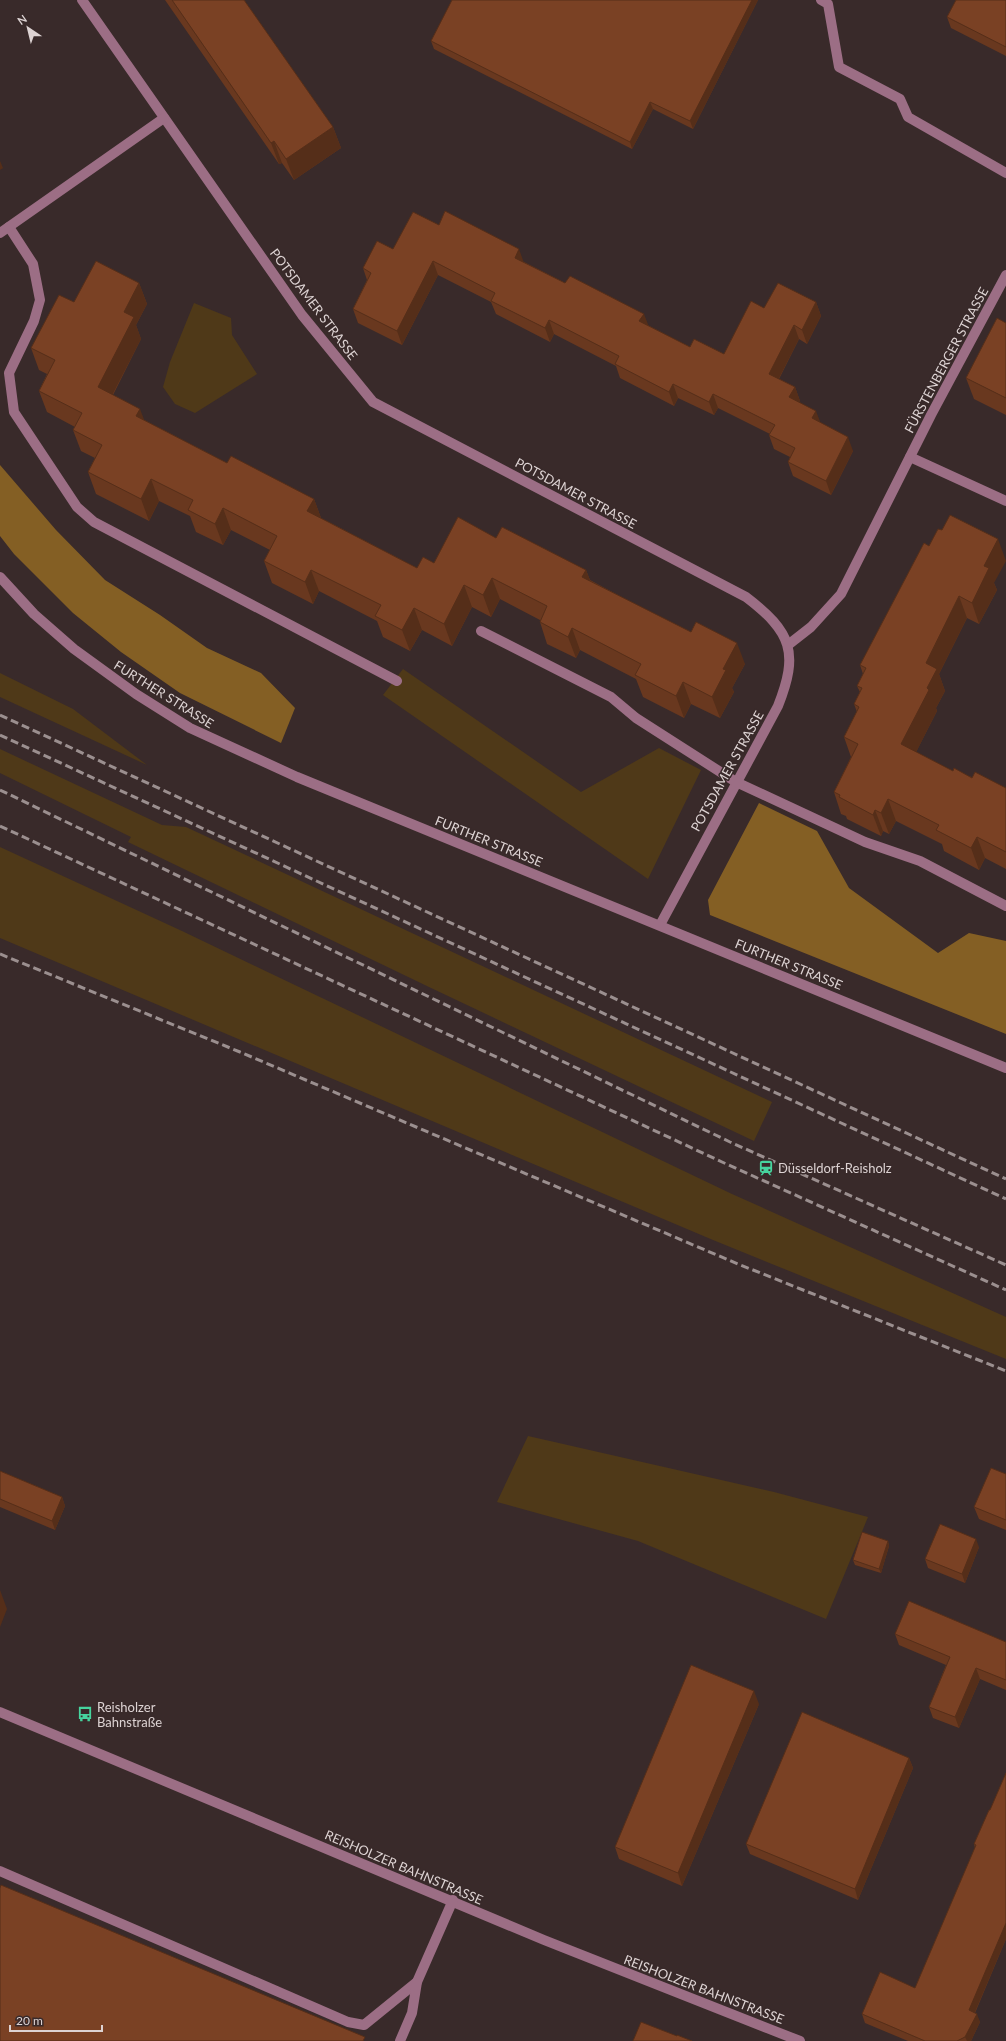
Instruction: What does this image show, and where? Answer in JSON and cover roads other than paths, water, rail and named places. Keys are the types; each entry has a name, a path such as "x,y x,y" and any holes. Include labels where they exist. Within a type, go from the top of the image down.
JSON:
{"street":[{"name":"POTSDAMER STRASSE","path":"82,0 302,315 373,402 746,597 763,610 777,625 788,646 790,669 787,683 778,706 660,925"},
{"path":"821,0 828,4 839,67 900,99 908,117 1006,173"},
{"path":"0,233 164,118"},
{"path":"9,227 33,264 40,300 34,321 9,372 14,412 77,507 94,522 397,681"},
{"name":"FÜRSTENBERGER STRASSE","path":"788,646 811,627 841,594 1006,275"},
{"path":"910,458 1006,501"},
{"name":"FURTHER STRASSE","path":"0,576 34,614 74,649 136,694 190,728 297,777 1006,1068"},
{"path":"481,631 611,697 636,718 736,782 865,842 920,861 1006,906"},
{"name":"REISHOLZER BAHNSTRASSE","path":"0,1712 453,1900 544,1940 800,2041"},
{"path":"0,1871 348,2022 364,2024 417,1982"},
{"path":"400,2041 412,2013 417,1982 453,1900"}],"railway":[{"path":"0,715 1006,1179"},
{"path":"0,735 1006,1199"},
{"path":"0,790 730,1142 1006,1265"},
{"path":"0,826 722,1162 1006,1290"},
{"path":"0,954 240,1052 738,1264 1006,1371"}],"place":[{"name":"Düsseldorf-Reisholz","path":"766,1168"},
{"name":"Reisholzer Bahnstraße","path":"85,1714"}]}
